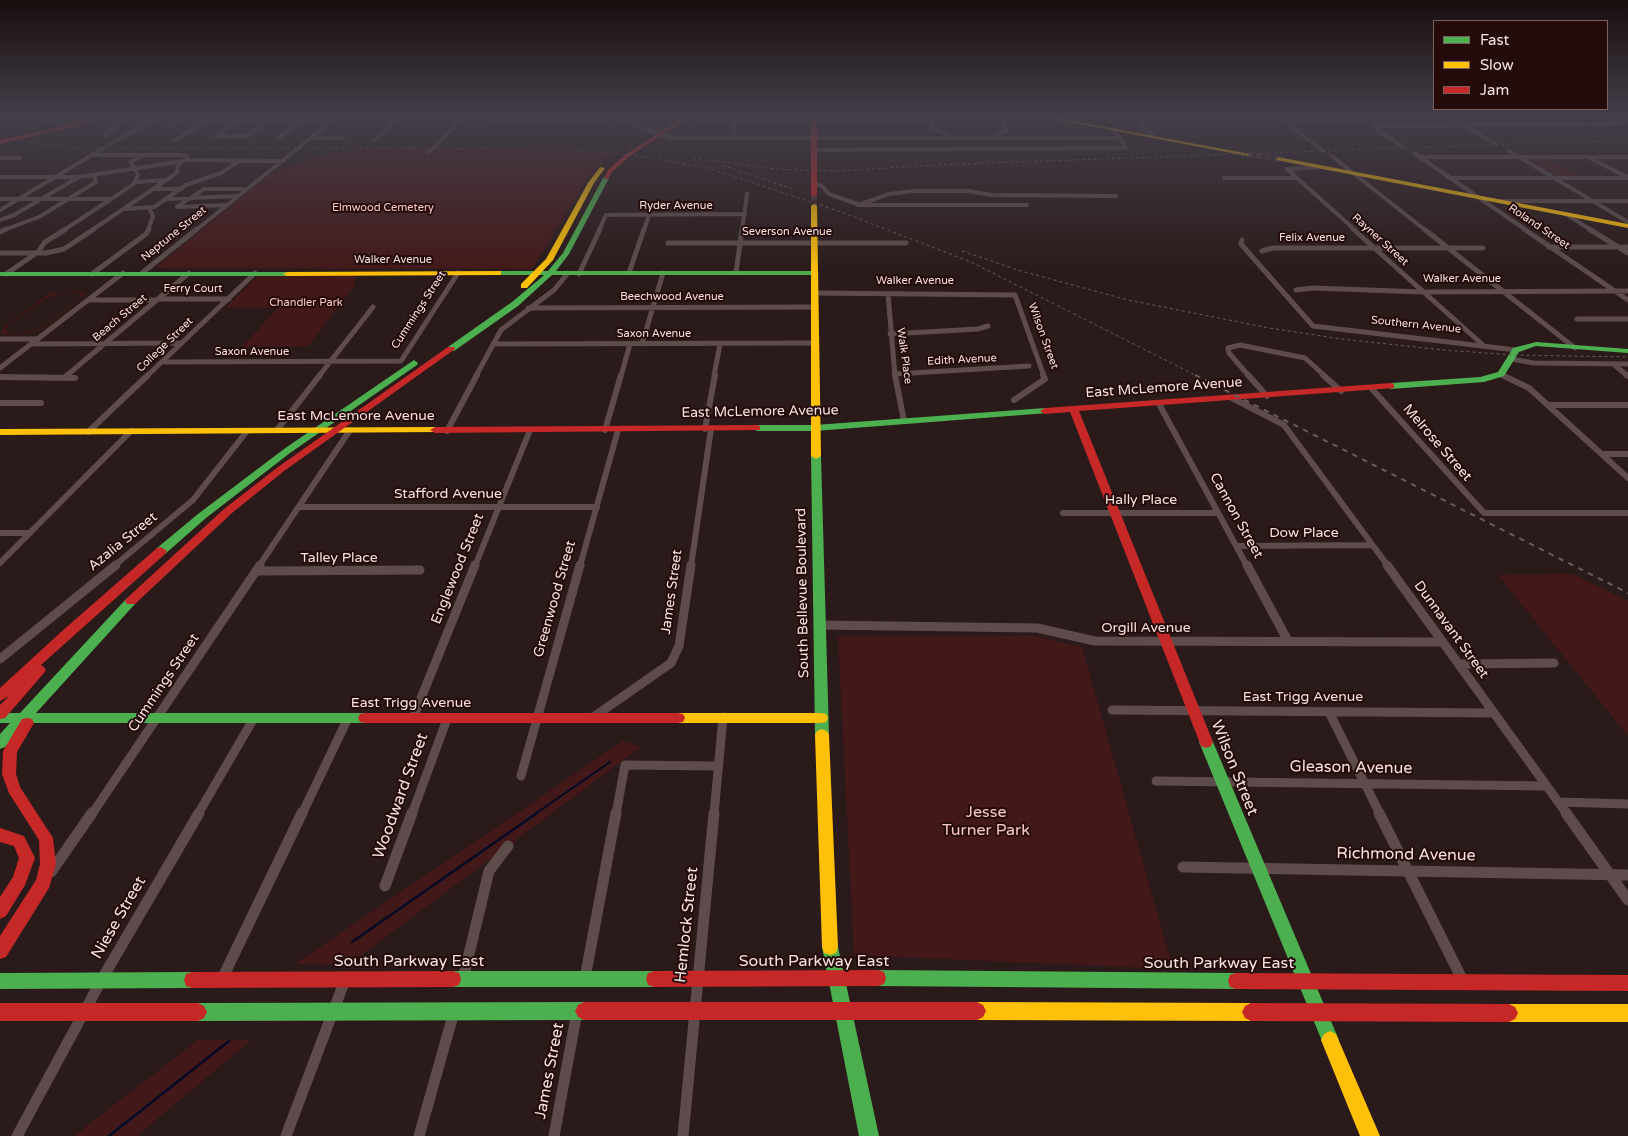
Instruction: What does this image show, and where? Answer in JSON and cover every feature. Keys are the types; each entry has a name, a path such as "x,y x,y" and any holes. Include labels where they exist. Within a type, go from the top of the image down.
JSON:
{"main road":[{"path":"0,696 65,635 202,516 280,456 500,304 532,279 557,248 594,179 604,170"},
{"path":"0,742 54,681 142,589 234,506 281,469 515,304 545,279 569,249 610,170"},
{"name":"South Bellevue Boulevard","path":"814,170 815,428 821,718 829,944 869,1136"},
{"path":"1342,170 1566,214 1628,224"},
{"name":"Walker Avenue","path":"3,274 815,273"},
{"name":"Southern Avenue","path":"1514,355 1536,344 1628,352"},
{"path":"1501,374 1514,355"},
{"name":"East McLemore Avenue","path":"0,432 815,428 1372,389 1481,380 1501,374"},
{"name":"Wilson Street","path":"1074,410 1193,711 1370,1136"},
{"path":"0,714 49,660 116,592"},
{"path":"43,884 48,864 46,838 14,789 9,774 8,758 14,742 40,706 54,681"},
{"name":"East Trigg Avenue","path":"0,718 821,718"},
{"path":"0,835 19,841 27,858 20,880 0,911"},
{"name":"Cummings Street","path":"0,951 43,884"},
{"name":"South Parkway East","path":"0,981 102,979 835,978 1628,983"},
{"path":"0,1012 842,1011 1628,1013"}],"street":[{"path":"0,210 66,170"},
{"path":"0,178 79,178 125,170"},
{"path":"136,170 138,175 136,182"},
{"path":"0,253 37,253 64,249 167,180 177,170"},
{"path":"123,209 149,208 195,180 225,170"},
{"name":"Neptune Street","path":"142,273 271,170"},
{"name":"Rayner Street","path":"1287,170 1483,345"},
{"path":"1350,170 1575,348"},
{"name":"Roland Street","path":"1438,170 1628,300"},
{"path":"1541,170 1628,224"},
{"path":"1613,170 1628,178"},
{"path":"0,232 10,226 39,217 96,182 94,176"},
{"path":"0,220 79,178"},
{"path":"1224,178 1296,178"},
{"path":"1449,178 1628,178"},
{"path":"3,274 37,253 41,245 136,182 167,180"},
{"path":"814,195 822,186 829,194 858,205 1027,205"},
{"path":"61,188 69,188"},
{"path":"78,188 86,188"},
{"path":"154,189 181,189"},
{"path":"226,205 177,207 204,189 247,189"},
{"path":"858,205 889,194 913,191 968,191 992,195 1116,196"},
{"path":"736,273 747,194"},
{"path":"167,198 188,199 237,196"},
{"path":"0,200 112,199"},
{"path":"1500,201 1628,200"},
{"path":"92,274 146,234 152,224 153,216 149,208"},
{"name":"Ryder Avenue","path":"574,273 606,215 745,214"},
{"path":"1566,214 1628,252"},
{"path":"629,273 649,215"},
{"name":"Southern Avenue","path":"1242,240 1242,244 1313,326 1483,345 1534,363 1628,364"},
{"name":"Severson Avenue","path":"668,243 906,243"},
{"path":"1549,247 1628,247"},
{"name":"Felix Avenue","path":"1262,251 1273,248 1483,248"},
{"name":"College Street","path":"88,432 255,273"},
{"name":"Cummings Street","path":"401,361 458,273"},
{"path":"447,431 500,330 574,273"},
{"path":"642,344 663,273"},
{"path":"0,368 123,274"},
{"name":"Beach Street","path":"64,377 189,274"},
{"name":"Walker Avenue","path":"1296,290 1313,288 1423,292 1628,291"},
{"name":"Walker Avenue","path":"815,293 1015,295"},
{"name":"Walk Place","path":"888,294 895,374 904,421"},
{"name":"Wilson Street","path":"1014,400 1045,379 1015,295"},
{"name":"Ferry Court","path":"88,300 229,299"},
{"path":"276,430 332,362 373,307"},
{"name":"Beechwood Avenue","path":"528,308 816,307"},
{"path":"1577,319 1628,319"},
{"path":"890,334 978,329 988,326"},
{"path":"0,339 38,339"},
{"path":"31,344 182,343"},
{"name":"Saxon Avenue","path":"493,344 816,343"},
{"path":"605,430 630,344"},
{"name":"James Street","path":"592,718 671,663 679,646 720,344"},
{"path":"1267,396 1229,353 1228,348 1240,345 1305,358 1341,391"},
{"name":"Saxon Avenue","path":"163,362 401,361"},
{"path":"1613,364 1628,376"},
{"name":"Edith Avenue","path":"895,374 1030,366"},
{"path":"1501,374 1519,381 1628,478"},
{"path":"0,377 75,378"},
{"name":"Melrose Street","path":"1372,389 1484,513 1628,513"},
{"name":"Dunnavant Street","path":"1232,398 1284,425 1460,664 1628,900"},
{"path":"0,403 41,403"},
{"name":"Cannon Street","path":"1159,404 1288,641"},
{"path":"1548,405 1628,405"},
{"name":"Cummings Street","path":"43,884 258,571 348,430"},
{"name":"Englewood Street","path":"413,718 530,430"},
{"name":"Greenwood Street","path":"521,776 618,430"},
{"path":"0,563 131,431"},
{"name":"Azalia Street","path":"0,659 178,514 193,500 248,431"},
{"path":"1602,454 1628,454"},
{"name":"Stafford Avenue","path":"300,507 596,507"},
{"name":"Hally Place","path":"1063,513 1218,513"},
{"path":"0,533 30,533"},
{"name":"Dow Place","path":"1237,546 1372,545"},
{"name":"Talley Place","path":"258,571 420,570"},
{"name":"Orgill Avenue","path":"819,625 1037,628 1095,642 1443,642"},
{"path":"1460,664 1554,663"},
{"name":"East Trigg Avenue","path":"1112,710 1494,713"},
{"path":"1328,712 1463,982"},
{"name":"Hemlock Street","path":"683,1136 723,717"},
{"name":"Niese Street","path":"17,1136 102,979 254,718"},
{"path":"222,979 348,718"},
{"name":"Woodward Street","path":"385,886 448,718"},
{"path":"585,978 624,764 718,766"},
{"name":"Gleason Avenue","path":"1156,781 1546,786"},
{"path":"1558,802 1628,804"},
{"path":"463,978 489,871 508,846"},
{"name":"Richmond Avenue","path":"1183,867 1407,869 1628,874"},
{"path":"286,1136 332,1011 346,979"},
{"path":"419,1136 454,1012"},
{"name":"James Street","path":"554,1136 577,1012"}],"green space":[{"name":"Elmwood Cemetery","path":"280,170 595,170 590,175 532,269 155,268 272,173"},
{"path":"1547,170 1570,170 1581,176 1557,176"},
{"name":"Chandler Park","path":"259,275 356,275 354,286 308,346 242,347 278,308 225,308"},
{"path":"53,291 56,291 52,295 66,293 45,299 8,325 5,331 16,335 3,334 2,330 5,326"},
{"path":"69,292 83,292 85,295 45,328 18,335 44,327 82,297 80,293"},
{"path":"1572,574 1628,601 1628,736 1498,575"},
{"name":"Jesse Turner Park","path":"838,636 1033,636 1082,647 1173,969 854,955"},
{"path":"623,741 641,747 348,965 295,964"},
{"path":"198,1040 251,1040 137,1136 74,1136"}],"waterway":[{"path":"535,814 610,762"},
{"path":"352,942 537,813"},
{"path":"109,1136 229,1041"}],"tunnel":[{"path":"814,195 814,206"}],"railway":[{"path":"714,170 841,212 971,262 1197,376"},
{"path":"737,170 793,189"},
{"path":"807,170 854,170"},
{"path":"962,251 1021,271 1128,300 1269,328 1341,339 1444,350 1514,355 1628,357"},
{"path":"1195,375 1628,593"}],"traffic: fast":[{"path":"451,349 515,304 545,279 566,254 606,178"},
{"path":"498,273 815,273"},
{"path":"0,274 287,274"},
{"path":"1391,386 1481,380 1501,374 1516,350 1536,344 1628,351"},
{"path":"161,551 202,516 287,451 414,363"},
{"path":"757,428 815,428 1045,411"},
{"path":"816,456 822,735"},
{"path":"0,743 131,601"},
{"path":"0,718 365,718"},
{"path":"1206,742 1330,1040"},
{"path":"830,947 869,1136"},
{"path":"878,978 1236,981"},
{"path":"453,979 654,979"},
{"path":"0,981 192,980"},
{"path":"198,1012 584,1011"}],"traffic: slow":[{"path":"524,286 549,260 591,183 601,170"},
{"path":"1336,170 1628,226"},
{"path":"814,206 816,456"},
{"path":"287,274 498,273"},
{"path":"0,432 435,430"},
{"path":"678,718 821,718"},
{"path":"822,735 830,947"},
{"path":"977,1011 1251,1012"},
{"path":"1509,1013 1628,1013"},
{"path":"1330,1040 1370,1136"}],"traffic: jam":[{"path":"606,178 611,170"},
{"path":"814,170 814,195"},
{"path":"131,601 228,511 281,469 451,349"},
{"path":"1045,411 1391,386"},
{"path":"1074,410 1206,742"},
{"path":"435,430 757,428"},
{"path":"0,696 65,635 161,551"},
{"path":"0,714 40,670"},
{"path":"365,718 678,718"},
{"path":"27,723 10,751 9,774 14,789 46,838 48,864 43,883"},
{"path":"0,835 19,841 27,858 20,880 0,911"},
{"path":"0,951 43,883"},
{"path":"654,979 878,978"},
{"path":"192,980 453,979"},
{"path":"1236,981 1628,983"},
{"path":"584,1011 977,1011"},
{"path":"0,1012 198,1012"},
{"path":"1251,1012 1509,1013"}]}
